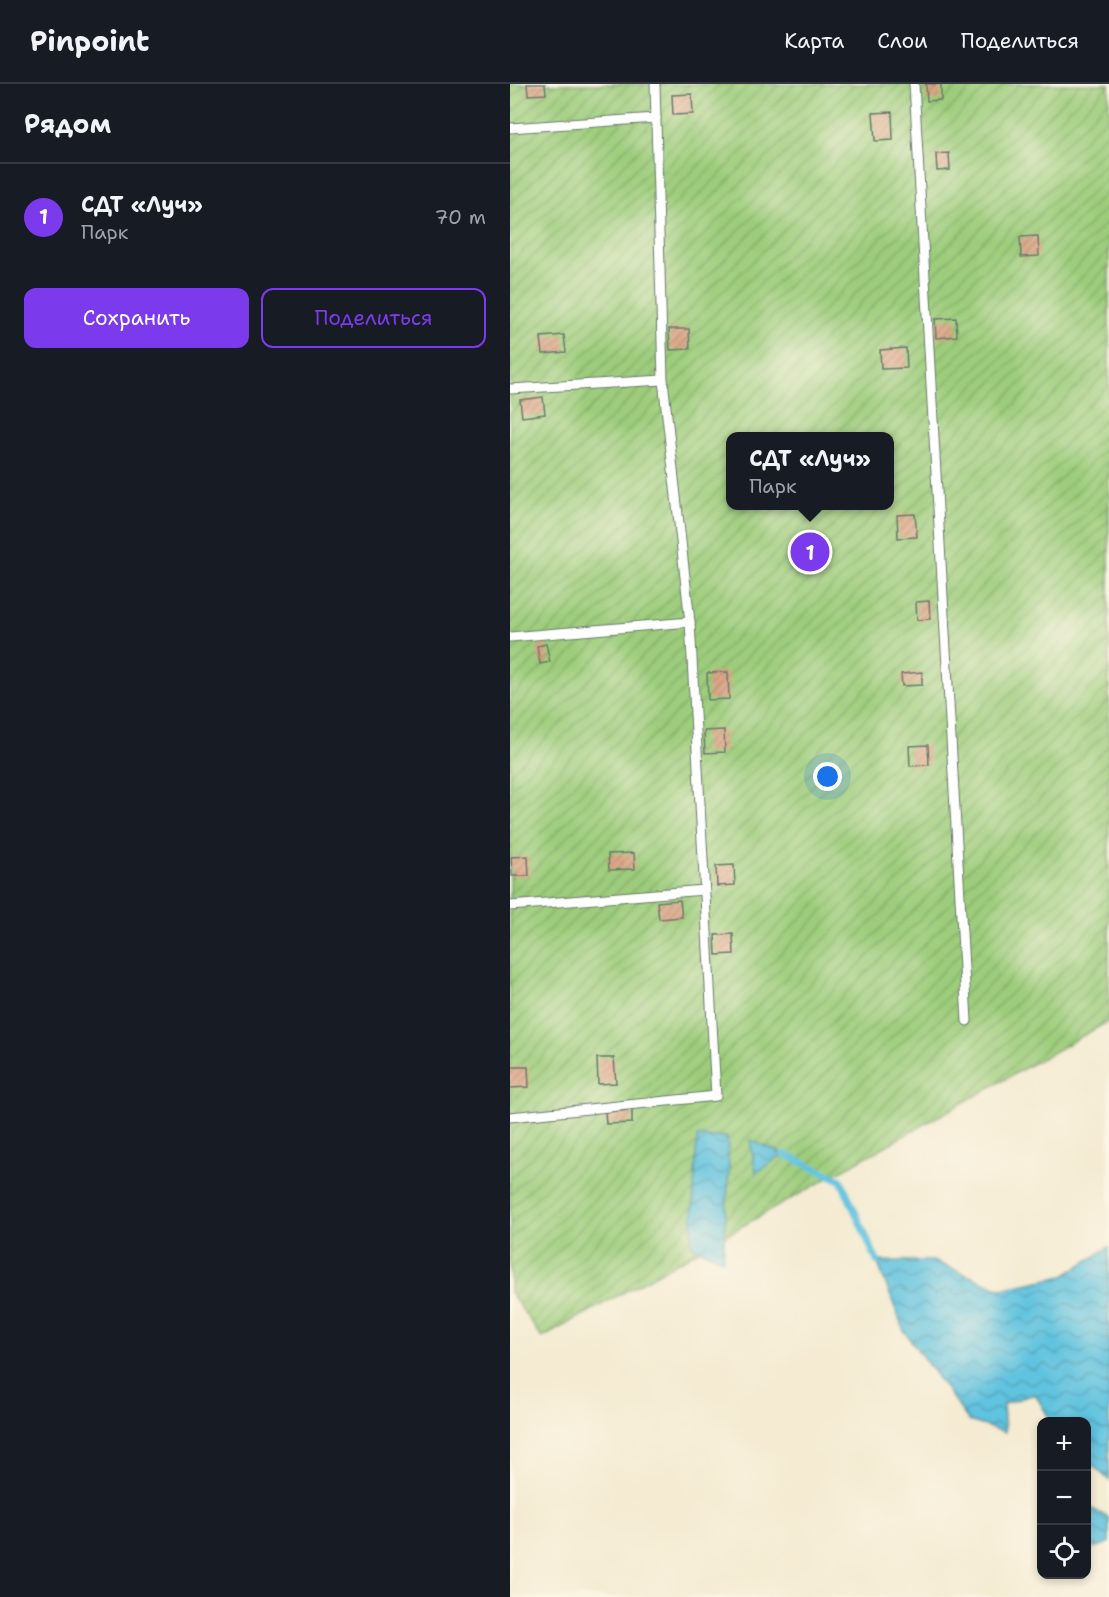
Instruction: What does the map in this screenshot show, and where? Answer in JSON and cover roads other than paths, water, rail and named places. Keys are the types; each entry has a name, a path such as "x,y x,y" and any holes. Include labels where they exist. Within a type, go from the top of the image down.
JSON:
{"lane":[{"path":"510,1117 716,1096 690,621 663,380 655,84"},
{"path":"914,84 967,1022"},
{"path":"510,128 656,118"},
{"path":"510,389 663,380"},
{"path":"510,637 690,621"},
{"path":"510,906 704,890"}],"water":[{"path":"697,1137 727,1137 729,1169 723,1260 691,1245"},
{"path":"750,1140 784,1154 756,1173"},
{"path":"1109,1247 1109,1480 1091,1464 1091,1417 1049,1417 1035,1394 1003,1404 1005,1432 969,1421 904,1331 877,1261 933,1261 1001,1289 1064,1276"},
{"path":"1091,1508 1109,1518 1109,1543 1094,1548 1091,1544"}],"waterway":[{"path":"784,1154 841,1180 877,1261"}],"place":[{"name":"СДТ «Луч»","path":"810,552"}]}
